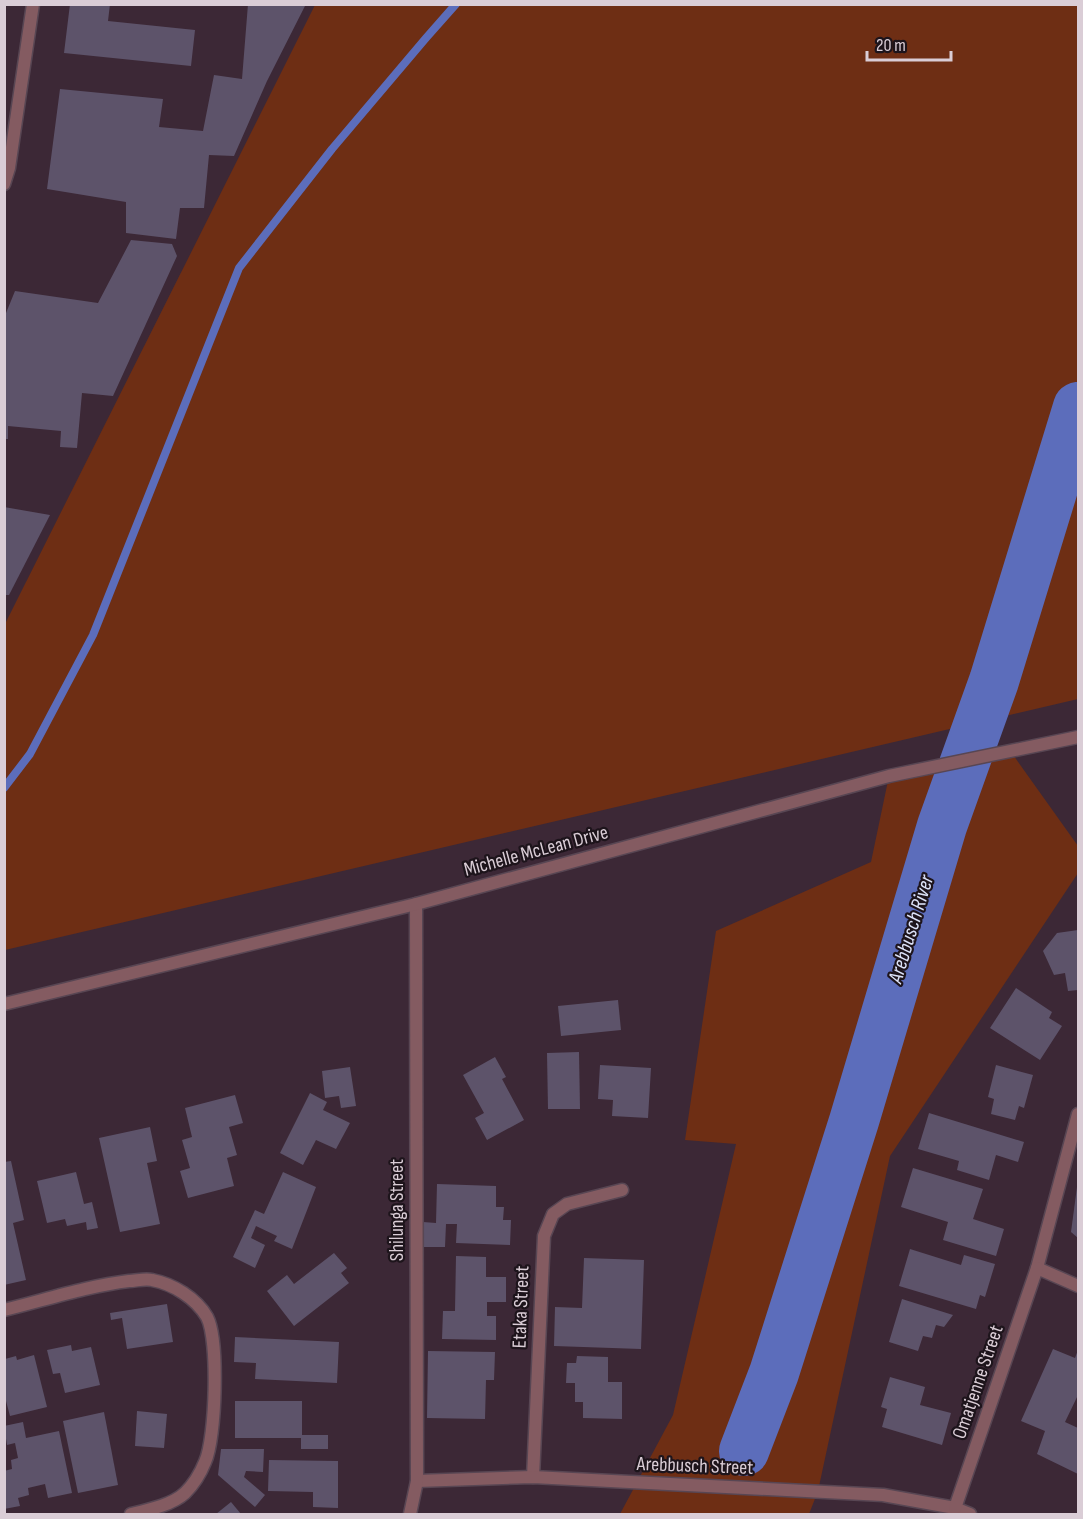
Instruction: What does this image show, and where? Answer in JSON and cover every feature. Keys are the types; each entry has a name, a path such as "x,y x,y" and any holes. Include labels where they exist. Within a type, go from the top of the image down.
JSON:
{"street":[{"path":"4,184 9,168 33,4"},
{"name":"Michelle McLean Drive","path":"4,1004 416,904 889,776 1078,737"},
{"name":"Shilunga Street","path":"410,1515 417,1481 416,904"},
{"name":"Omatjenne Street","path":"955,1508 1036,1268 1078,1113"},
{"name":"Etaka Street","path":"533,1477 544,1236 553,1214 567,1204 622,1190"},
{"path":"1036,1268 1078,1286"},
{"path":"4,1310 115,1283 150,1279 173,1286 199,1306 207,1318 213,1333 215,1359 212,1433 206,1461 186,1492 174,1501 130,1515"},
{"name":"Arebbusch Street","path":"417,1481 533,1477 883,1495 955,1508 970,1515"}],"shaded area":[{"path":"315,5 1078,5 1078,699 5,950 5,624"},
{"path":"1011,752 1078,846 1078,873 890,1156 818,1491 809,1514 620,1514 673,1415 736,1144 685,1140 716,931 871,862 889,776"}],"building":[{"path":"70,4 110,4 108,21 195,30 191,66 64,53"},
{"path":"248,4 306,4 267,81 234,156 209,155 204,208 180,208 176,239 126,233 126,202 47,189 60,89 163,99 159,127 203,131 214,75 242,79"},
{"path":"131,240 172,244 177,256 113,396 82,393 77,448 60,447 61,431 8,426 8,439 4,439 4,318 15,291 98,303"},
{"path":"4,507 50,515 9,595 4,595"},
{"path":"1078,930 1078,990 1068,991 1065,973 1054,975 1043,951 1057,933"},
{"path":"1016,988 1052,1012 1049,1018 1062,1026 1040,1060 990,1028"},
{"path":"618,1000 621,1030 561,1036 558,1006"},
{"path":"579,1052 580,1109 548,1109 547,1053"},
{"path":"495,1057 506,1077 502,1079 524,1120 487,1140 475,1118 484,1113 463,1075"},
{"path":"600,1065 651,1068 648,1118 612,1116 613,1100 598,1099"},
{"path":"996,1065 1033,1075 1024,1108 1019,1106 1015,1120 991,1114 994,1099 988,1097"},
{"path":"350,1067 356,1106 341,1108 339,1096 325,1098 322,1071"},
{"path":"310,1093 327,1102 323,1110 350,1123 336,1149 316,1140 303,1165 280,1153"},
{"path":"235,1095 243,1123 229,1127 237,1155 227,1158 234,1186 188,1198 180,1171 190,1168 182,1140 192,1137 185,1108"},
{"path":"929,1113 1024,1142 1018,1162 996,1155 989,1180 957,1170 959,1161 918,1149"},
{"path":"150,1127 157,1161 147,1163 160,1224 120,1232 99,1138"},
{"path":"11,1161 24,1220 13,1223 26,1280 4,1285 4,1162"},
{"path":"913,1168 983,1189 973,1219 1004,1229 996,1256 943,1240 948,1222 901,1207"},
{"path":"76,1172 84,1204 92,1202 98,1228 87,1230 86,1222 67,1226 65,1219 47,1223 37,1181"},
{"path":"283,1172 316,1187 292,1249 274,1241 277,1236 256,1226 251,1238 265,1245 255,1268 233,1257 255,1210 264,1214"},
{"path":"437,1184 496,1186 496,1207 504,1207 503,1220 511,1220 510,1245 456,1243 457,1224 446,1224 445,1247 423,1247 423,1222 436,1223"},
{"path":"1078,1187 1078,1238 1071,1232"},
{"path":"910,1249 961,1265 964,1255 995,1264 985,1297 980,1295 976,1309 899,1286"},
{"path":"334,1253 347,1268 341,1273 349,1283 294,1326 267,1291 287,1275 294,1284"},
{"path":"456,1256 486,1257 486,1277 506,1277 506,1302 487,1302 487,1316 496,1316 496,1340 442,1339 443,1311 455,1311"},
{"path":"584,1258 644,1260 641,1349 554,1346 555,1307 582,1308"},
{"path":"902,1299 953,1315 944,1327 936,1325 932,1338 923,1336 918,1351 889,1342"},
{"path":"167,1304 173,1342 127,1349 122,1318 111,1320 110,1313"},
{"path":"235,1337 339,1342 337,1383 255,1379 256,1363 234,1362"},
{"path":"71,1345 72,1351 91,1347 100,1385 65,1393 60,1373 53,1374 47,1350"},
{"path":"1053,1349 1075,1358 1078,1350 1078,1395 1065,1422 1078,1428 1078,1474 1037,1454 1045,1431 1021,1421"},
{"path":"428,1351 495,1352 494,1380 486,1380 485,1419 427,1418"},
{"path":"34,1355 47,1407 10,1416 5,1401 5,1359 16,1356 17,1360"},
{"path":"577,1356 608,1357 608,1382 622,1382 622,1419 583,1418 583,1402 575,1402 575,1383 566,1383 567,1363 576,1363"},
{"path":"890,1377 925,1387 920,1405 951,1413 942,1445 882,1427 887,1409 881,1407"},
{"path":"235,1401 302,1401 302,1435 328,1435 328,1449 301,1449 301,1438 235,1438"},
{"path":"137,1411 167,1414 164,1448 135,1446"},
{"path":"104,1412 118,1485 78,1493 63,1421"},
{"path":"23,1422 26,1438 59,1431 72,1493 48,1498 45,1484 28,1488 29,1495 18,1498 20,1506 4,1509 4,1471 12,1469 11,1460 18,1458 15,1443 7,1445 4,1426"},
{"path":"221,1449 264,1449 263,1472 246,1471 244,1477 265,1495 255,1507 218,1475"},
{"path":"269,1460 338,1461 338,1508 313,1507 313,1492 268,1491"},
{"path":"231,1502 241,1514 216,1514"}],"waterway":[{"path":"4,788 30,754 93,635 239,268 332,149 456,4"},
{"name":"Arebbusch River","path":"744,1451 774,1373 854,1121 942,826 994,681 1078,407"}]}
